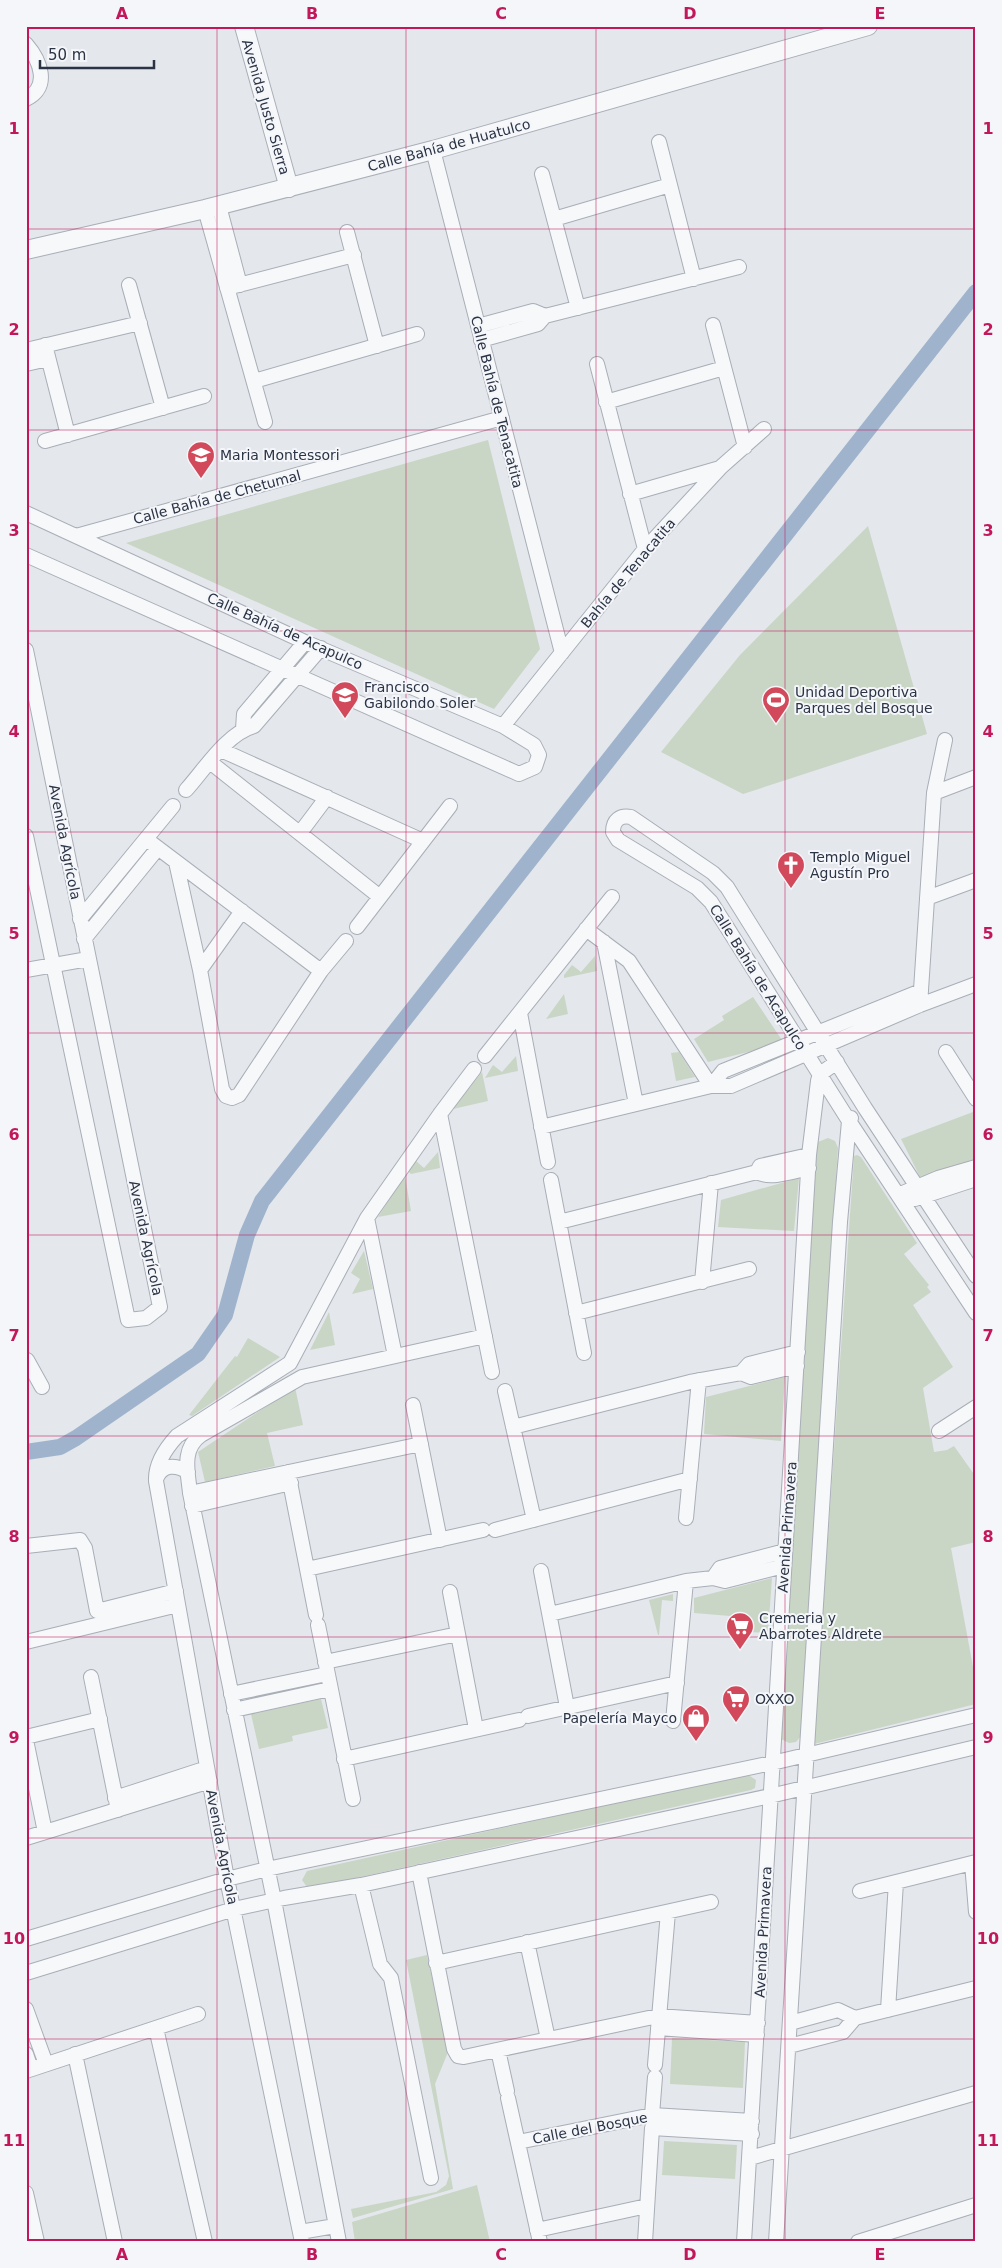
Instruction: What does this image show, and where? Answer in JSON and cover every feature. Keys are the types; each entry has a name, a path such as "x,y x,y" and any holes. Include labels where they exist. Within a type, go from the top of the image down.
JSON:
{"street":[{"name":"Avenida Justo Sierra","path":"244,26 289,188"},
{"name":"Calle Bahía de Huatulco","path":"26,250 212,207 433,150 868,26"},
{"path":"26,44 36,56 41,73 39,86 32,96 26,99"},
{"path":"659,142 694,279"},
{"name":"Calle Bahía de Tenacatita","path":"433,150 562,653"},
{"path":"542,174 578,308"},
{"path":"554,219 670,185"},
{"path":"212,207 234,286 254,381 265,422"},
{"path":"348,232 377,346"},
{"path":"234,286 354,256"},
{"path":"481,340 538,324 545,316 739,267"},
{"path":"130,285 163,408"},
{"path":"478,326 533,311 545,316"},
{"path":"26,364 46,352 140,323"},
{"path":"713,325 745,447"},
{"path":"254,381 416,334"},
{"path":"26,350 46,352"},
{"path":"46,352 68,435"},
{"path":"597,364 645,550"},
{"path":"606,402 724,368"},
{"path":"46,441 204,396"},
{"name":"Calle Bahía de Chetumal","path":"76,536 502,418"},
{"name":"Bahía de Tenacatita","path":"503,726 645,550 721,467 764,429"},
{"path":"630,494 721,467"},
{"name":"Calle Bahía de Acapulco","path":"26,514 305,642 503,726 534,746 538,755 536,767 519,774 26,555"},
{"path":"243,729 244,714 281,668 305,642"},
{"path":"186,790 221,750 243,729 254,726 321,648"},
{"name":"Avenida Agrícola","path":"26,650 160,1307 146,1318 128,1320 26,836"},
{"path":"921,998 934,793 945,740"},
{"path":"221,750 423,841"},
{"path":"210,762 380,897"},
{"path":"934,793 976,777"},
{"path":"300,833 326,797"},
{"path":"80,919 173,806"},
{"path":"357,926 450,806"},
{"name":"Calle Bahía de Acapulco","path":"976,1276 865,1108 727,887 713,872 632,817 622,816 618,819 615,822 613,832 618,840 697,888 711,902 849,1121 976,1313"},
{"path":"146,839 321,971"},
{"path":"84,939 158,848"},
{"path":"176,862 200,970 222,1089 226,1096 232,1098 239,1095 321,971 346,941"},
{"path":"927,898 976,880"},
{"path":"485,1056 612,896"},
{"path":"200,970 242,911"},
{"path":"586,929 628,960 711,1086"},
{"path":"604,942 636,1104"},
{"path":"26,970 88,959"},
{"path":"711,1086 723,1071 818,1033 921,998 976,984"},
{"path":"541,1127 711,1086 730,1086 826,1046 921,998"},
{"path":"520,1013 548,1162"},
{"path":"946,1052 971,1083 976,1099"},
{"path":"820,1074 836,1062"},
{"path":"302,1377 290,1363 367,1218 474,1069"},
{"name":"Avenida Primavera","path":"744,2242 809,1161 815,1092 820,1074"},
{"path":"776,2242 837,1260 849,1121 855,1114 865,1108"},
{"path":"440,1114 492,1372"},
{"path":"559,1222 757,1172 762,1175 780,1174 809,1161"},
{"path":"901,1199 919,1191 938,1178 976,1167"},
{"path":"919,1191 976,1179"},
{"path":"551,1180 584,1353"},
{"path":"702,1282 711,1183"},
{"path":"367,1218 395,1356"},
{"path":"576,1313 750,1269"},
{"path":"960,1288 976,1276"},
{"path":"338,2242 274,1900 191,1500 187,1466 190,1445 201,1435 302,1377 485,1336"},
{"path":"741,1373 749,1364 798,1352"},
{"path":"27,1358 42,1387"},
{"name":"Avenida Agrícola","path":"290,1363 186,1429 170,1444 159,1462 156,1481 227,1878 301,2237 336,2226"},
{"path":"513,1427 699,1380 741,1373 751,1377 797,1366"},
{"path":"686,1518 699,1380"},
{"path":"505,1391 534,1520"},
{"path":"413,1405 440,1540"},
{"path":"939,1431 976,1407"},
{"path":"191,1500 421,1444"},
{"path":"156,1481 161,1471 170,1466 182,1468 187,1466"},
{"path":"290,1477 353,1799"},
{"path":"307,1569 534,1520 690,1479"},
{"path":"26,1546 80,1540 86,1548 97,1610 176,1591"},
{"path":"713,1578 720,1568 785,1551"},
{"path":"550,1614 686,1581 713,1578 725,1581 784,1566"},
{"path":"542,1571 568,1707"},
{"path":"673,1721 686,1581"},
{"path":"450,1592 476,1729"},
{"path":"26,1642 178,1605"},
{"path":"231,1694 458,1634"},
{"path":"91,1677 116,1804"},
{"path":"344,1759 677,1683"},
{"path":"234,1710 330,1689"},
{"path":"26,1939 227,1878 772,1763 976,1715"},
{"path":"45,1832 26,1739 100,1719"},
{"path":"26,1973 234,1909 362,1885 770,1796 976,1747"},
{"path":"26,1838 116,1804 209,1774"},
{"path":"860,1891 974,1863 976,1912"},
{"path":"419,1872 454,2049 458,2056 464,2057 548,2039 658,2022 758,2029"},
{"path":"888,2010 896,1882"},
{"path":"362,1885 380,1964 391,1978 431,2178"},
{"path":"436,1962 711,1902"},
{"path":"645,2242 658,2022 668,1912"},
{"path":"527,1942 548,2039"},
{"path":"789,2046 843,2032 855,2018 976,1988"},
{"path":"26,2009 46,2064"},
{"path":"790,2023 838,2010 855,2018"},
{"path":"26,2054 29,2070 198,2014"},
{"path":"156,2028 205,2242"},
{"path":"498,2050 538,2236 647,2206"},
{"path":"75,2054 115,2242"},
{"path":"750,2158 976,2093"},
{"name":"Calle del Bosque","path":"518,2142 652,2121 752,2128"},
{"path":"26,2193 37,2242"},
{"path":"858,2242 873,2239 976,2205"}],"green space":[{"path":"488,440 540,649 494,709 126,543"},
{"path":"868,526 927,734 743,794 661,752 740,655"},
{"path":"595,956 597,971 564,978 564,975 572,965 581,972"},
{"path":"564,994 568,1014 546,1019"},
{"path":"753,997 784,1043 708,1062 694,1039 724,1020 722,1016"},
{"path":"679,1052 695,1077 676,1081 671,1053"},
{"path":"516,1056 518,1071 485,1078 493,1065 502,1072"},
{"path":"482,1072 488,1101 453,1109"},
{"path":"973,1112 976,1116 976,1159 921,1179 901,1139"},
{"path":"828,1138 835,1141 838,1148 801,1736 796,1742 789,1743 781,1739 816,1147 818,1142"},
{"path":"438,1152 440,1168 411,1174 408,1171 416,1161 424,1168"},
{"path":"854,1156 861,1157 917,1243 904,1254 929,1285 927,1287 931,1292 913,1305 953,1367 923,1388 934,1452 947,1450 954,1446 976,1477 976,1542 951,1548 976,1683 976,1704 814,1744"},
{"path":"405,1176 411,1211 378,1217"},
{"path":"799,1178 794,1231 718,1227 721,1200"},
{"path":"364,1251 373,1289 352,1294 360,1279 351,1273"},
{"path":"329,1312 335,1345 310,1350"},
{"path":"248,1338 280,1357 192,1416 189,1415 235,1356 237,1357"},
{"path":"785,1377 781,1441 704,1434 706,1397"},
{"path":"295,1387 303,1425 267,1433 275,1466 205,1482 198,1452"},
{"path":"772,1578 768,1633 728,1631 730,1616 694,1613 694,1598"},
{"path":"673,1594 673,1601 662,1600 658,1635 649,1600"},
{"path":"321,1699 328,1728 292,1736 293,1741 259,1749 251,1714"},
{"path":"747,1774 756,1780 755,1788 751,1790 311,1888 307,1887 302,1880 307,1871"},
{"path":"427,1955 448,2052 435,2084 453,2189 353,2218 351,2209 436,2192 446,2185 449,2176 406,1960"},
{"path":"672,2038 745,2042 743,2088 670,2084"},
{"path":"664,2141 737,2145 735,2179 662,2175"},
{"path":"477,2185 490,2242 355,2242 352,2222"}],"waterway":[{"path":"26,1452 60,1447 76,1438 198,1354 225,1315 247,1235 262,1201 976,292"}],"place":[{"name":"Maria Montessori","path":"201,479"},
{"name":"Francisco Gabilondo Soler","path":"345,719"},
{"name":"Unidad Deportiva Parques del Bosque","path":"776,724"},
{"name":"Templo Miguel Agustín Pro","path":"791,889"},
{"name":"Cremeria y Abarrotes Aldrete","path":"740,1650"},
{"name":"OXXO","path":"736,1723"},
{"name":"Papelería Mayco","path":"696,1742"}]}
